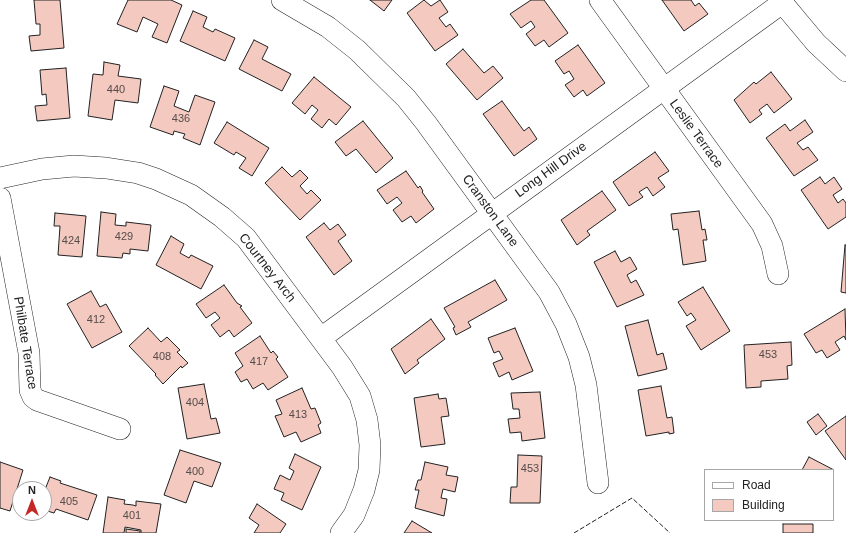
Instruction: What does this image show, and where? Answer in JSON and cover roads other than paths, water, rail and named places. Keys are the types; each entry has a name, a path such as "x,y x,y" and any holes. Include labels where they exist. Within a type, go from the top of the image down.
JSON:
{"street":[{"name":"Cranston Lane","path":"282,0 328,27 357,50 406,98 426,122 549,292 566,324 579,358 586,385 598,483"},
{"name":"Leslie Terrace","path":"600,0 762,224 772,246 778,274"},
{"name":"Long Hill Drive","path":"321,338 781,1"},
{"path":"781,1 816,43 846,71"},
{"name":"Courtney Arch","path":"0,178 42,169 74,166 106,168 138,173 156,179 191,195 222,217 246,238 321,338 360,396 367,420 370,445 369,470 364,490 354,515 341,533"},
{"name":"Philbate Terrace","path":"0,198 28,352 30,390 33,396 37,400 120,429"}]}
